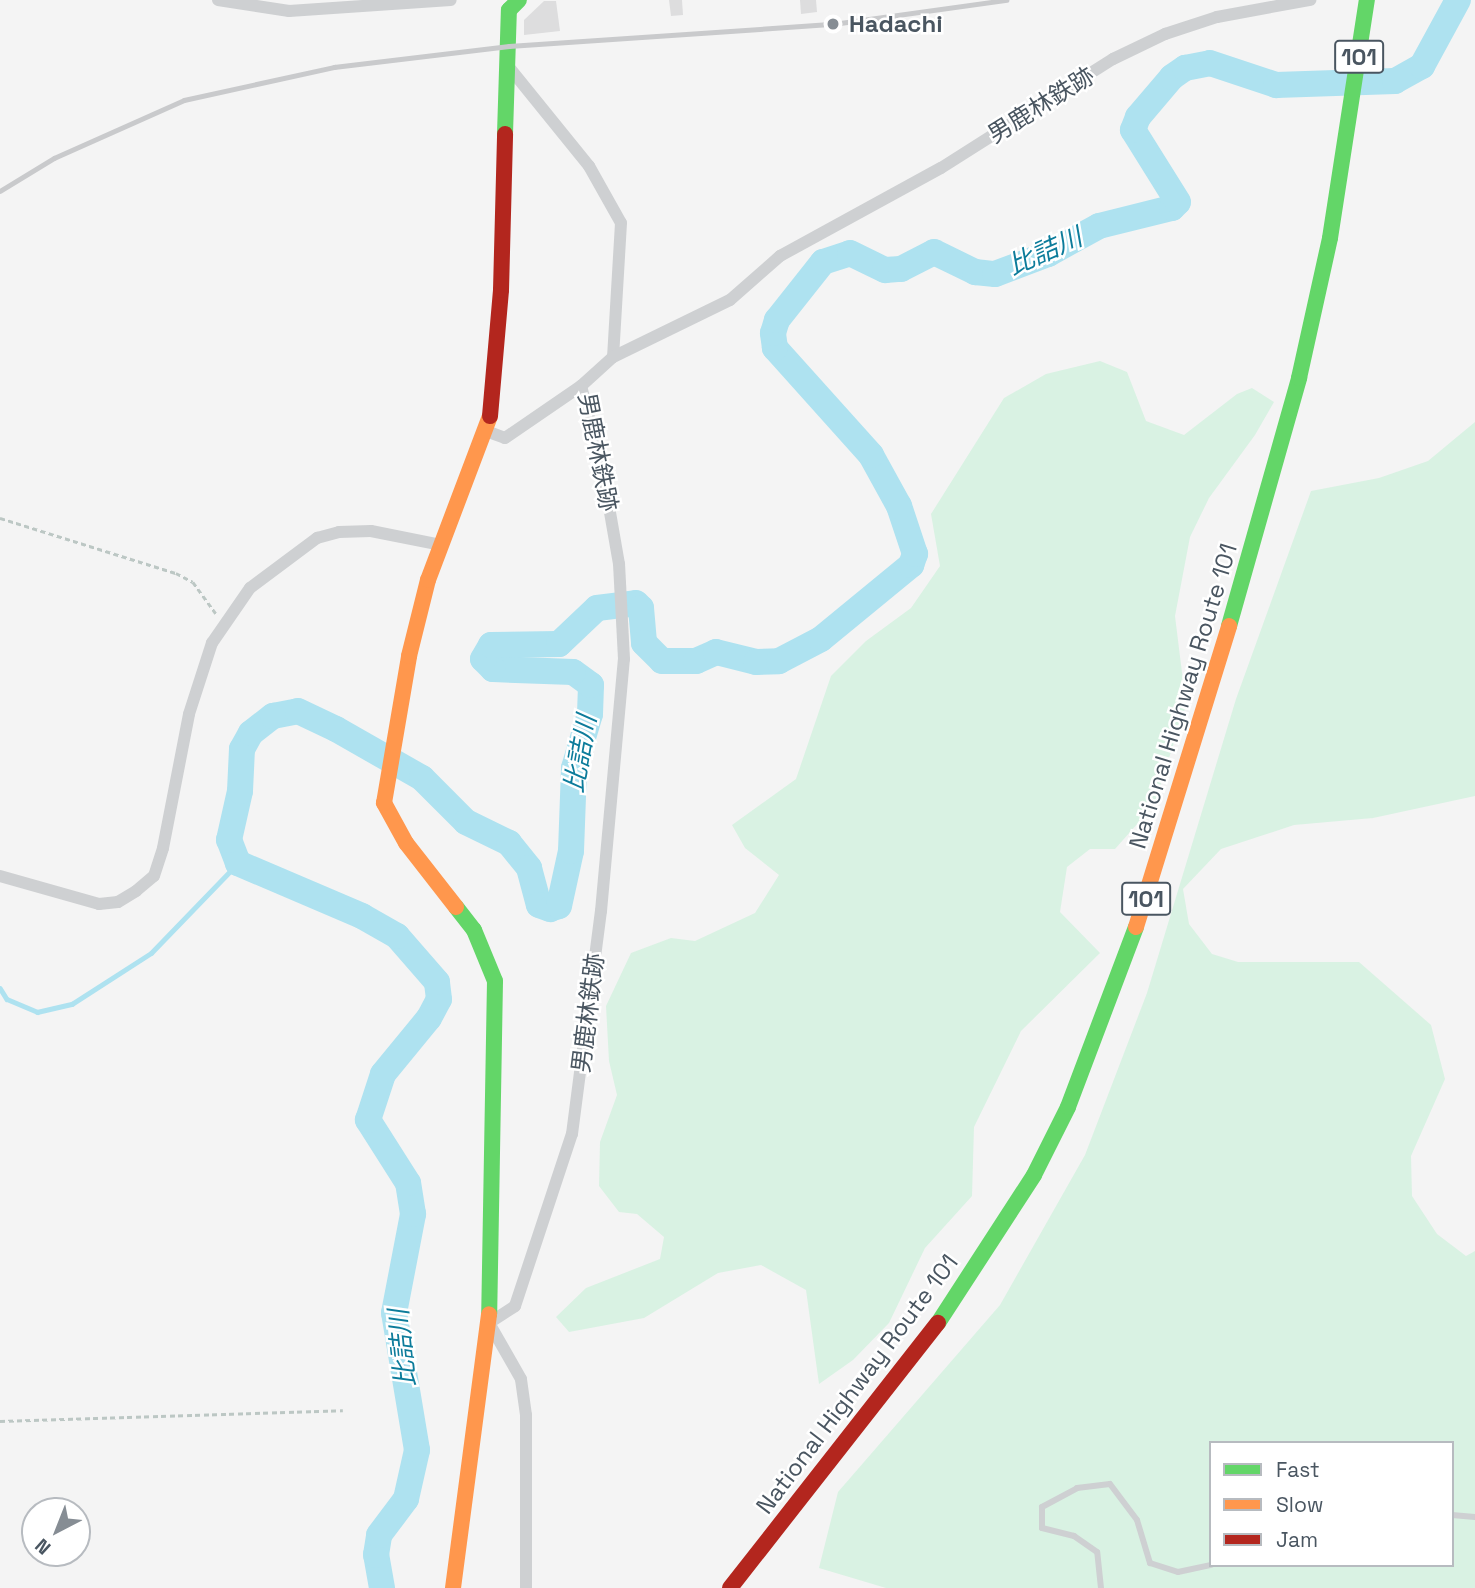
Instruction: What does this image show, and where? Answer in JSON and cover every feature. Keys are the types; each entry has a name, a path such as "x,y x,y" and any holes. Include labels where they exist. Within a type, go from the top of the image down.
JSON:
{"main road":[{"path":"453,1588 489,1323 495,981 474,930 390,818 384,803 409,656 441,545 486,431 500,302 509,10 519,0"},
{"name":"National Highway Route 101","path":"730,1588 945,1312 1034,1175 1068,1107 1130,945 1189,767 1299,378 1351,114 1367,0"}],"street":[{"path":"218,0 288,5 451,0"},
{"name":"男鹿林鉄跡","path":"489,1323 514,1306 572,1135 620,712 624,659 618,596 619,564 604,478 581,386 613,356 730,300 780,256 940,168 1113,59 1165,34 1217,17 1310,0"},
{"path":"508,66 589,166 621,223 613,356"},
{"path":"486,431 505,438 581,386"},
{"path":"0,876 99,904 118,902 154,876 189,715 212,643 263,574 317,538 371,531 441,545"},
{"path":"489,1323 521,1379 527,1469 526,1588"}],"lane":[{"path":"1101,1588 1097,1552 1074,1536 1042,1528 1042,1507 1077,1488 1110,1484 1138,1520 1150,1563 1178,1572 1209,1564"},
{"path":"1454,1515 1475,1517"}],"path":[{"path":"0,518 176,573 193,582 224,625"},
{"path":"0,1421 343,1410"}],"green space":[{"path":"1100,361 1127,372 1146,421 1184,435 1237,394 1252,388 1274,402 1255,435 1209,498 1190,537 1175,616 1186,705 1154,805 1115,849 1090,849 1067,867 1060,912 1100,953 1021,1031 974,1127 972,1196 925,1248 889,1323 853,1360 819,1384 806,1290 761,1265 718,1273 644,1318 569,1332 556,1317 586,1288 660,1259 664,1237 637,1214 619,1212 599,1186 600,1142 617,1095 609,1061 606,1006 631,953 671,938 695,941 755,913 779,875 745,848 732,825 796,779 831,676 866,641 911,608 940,566 931,514 1004,398 1046,374"},
{"path":"1475,422 1475,796 1373,818 1294,825 1221,849 1183,889 1189,924 1212,954 1238,962 1359,962 1431,1025 1445,1079 1411,1156 1412,1196 1437,1234 1466,1256 1475,1251 1475,1588 886,1588 819,1568 838,1492 1000,1305 1085,1155 1147,993 1236,699 1311,491 1379,478 1428,461"}],"building":[{"path":"669,0 682,0 683,15 671,16"},
{"path":"800,0 816,0 817,12 801,14"},
{"path":"544,1 556,1 560,31 524,35 524,20"}],"waterway":[{"name":"比詰川","path":"382,1588 376,1555 379,1535 406,1499 417,1450 394,1313 413,1214 408,1183 368,1120 383,1074 429,1018 439,999 437,982 397,936 362,916 238,863 229,840 240,791 242,749 251,733 273,716 298,711 336,729 422,778 466,822 509,843 529,868 539,905 550,909 559,906 571,851 574,768 590,714 591,685 573,672 493,669 483,659 491,645 559,644 597,608 636,603 641,608 644,643 662,661 696,661 716,652 756,662 779,661 821,639 911,565 915,554 899,506 871,455 775,348 773,333 777,320 823,262 850,253 885,270 901,269 934,252 975,272 995,274 1048,254 1099,226 1172,208 1178,202 1133,130 1138,117 1172,77 1185,68 1210,63 1276,85 1395,81 1422,66 1458,0"},
{"path":"0,988 7,999 37,1012 72,1004 151,953 238,863"}],"railway":[{"path":"0,191 54,158 184,100 334,67 509,46 833,24 1006,0"}],"traffic: fast":[{"path":"505,134 509,10 519,0"},
{"path":"1229,626 1299,378 1330,238 1367,0"},
{"path":"456,907 474,930 495,981 489,1314"},
{"path":"938,1323 1034,1175 1068,1107 1136,927"}],"traffic: slow":[{"path":"456,907 406,843 384,803 409,656 428,580 490,416"},
{"path":"1136,927 1229,626"},
{"path":"453,1588 489,1314"}],"traffic: jam":[{"path":"490,416 501,290 505,134"},
{"path":"730,1588 938,1323"}],"place":[{"name":"Hadachi","path":"833,24"}]}
